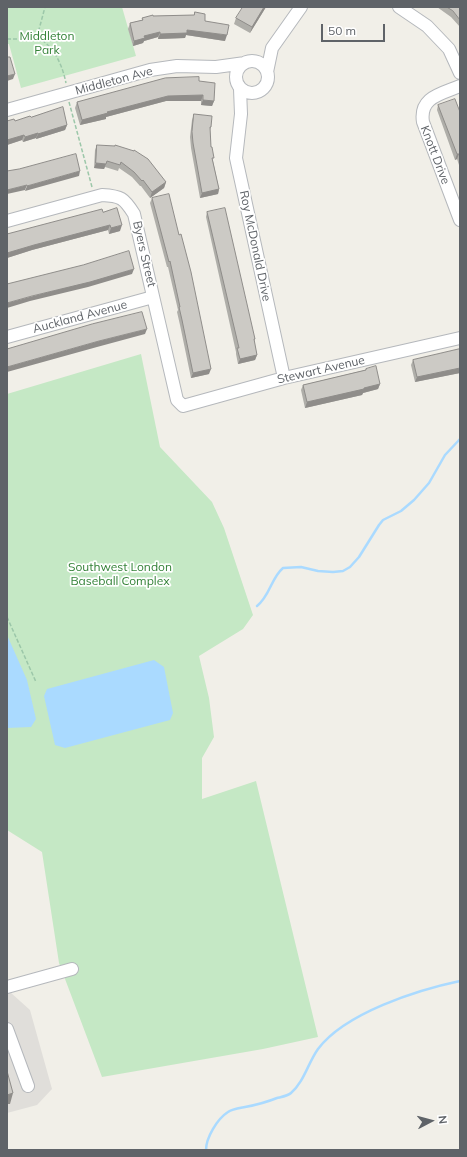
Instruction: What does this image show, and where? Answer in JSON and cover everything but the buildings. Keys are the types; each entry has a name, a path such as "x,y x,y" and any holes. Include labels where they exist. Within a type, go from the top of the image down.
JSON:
{"street":[{"path":"223,66 247,93 255,93 265,87 272,48 301,7"},
{"path":"399,7 427,26 449,49 460,73"},
{"path":"238,84 238,70 247,62 272,48"},
{"path":"247,62 257,62 263,66 267,72"},
{"name":"Middleton Ave","path":"7,110 150,70 177,66 216,67 247,62"},
{"name":"Roy McDonald Drive","path":"238,84 241,114 236,158 284,378"},
{"name":"Knott Drive","path":"460,86 429,99 421,114 460,220"},
{"path":"241,114 246,110 255,93"},
{"name":"Byers Street","path":"7,221 102,195 118,196 126,201 134,214 177,400 183,406"},
{"name":"Auckland Avenue","path":"7,337 154,297"},
{"name":"Stewart Avenue","path":"183,406 284,378 460,338"},
{"path":"7,987 72,969"},
{"path":"7,1029 28,1086"}],"path":[{"path":"37,37 45,7"},
{"path":"7,39 25,40 37,37 46,42 54,51 65,79"},
{"path":"69,101 92,187"},
{"path":"7,617 36,682"}],"shaded area":[{"path":"7,987 10,992 30,1010 52,1089 37,1105 7,1113"}],"green space":[{"name":"Middleton Park","path":"7,7 122,7 136,56 21,88 9,44 7,44"},
{"name":"Southwest London Baseball Complex","path":"141,354 160,447 212,502 224,528 253,615 243,629 199,656 209,698 214,737 202,758 202,799 256,781 318,1037 263,1049 102,1077 59,963 42,852 7,830 7,394"}],"water":[{"path":"7,635 27,680 36,719 31,727 7,728"},
{"path":"154,660 164,667 173,713 170,720 65,748 55,745 44,696 47,689"}],"waterway":[{"path":"257,606 265,597 279,572 283,568 301,567 318,571 333,572 343,571 350,567 359,557 383,520 401,511 414,500 429,483 445,455 460,439"},
{"path":"206,1150 206,1145 213,1129 220,1119 228,1112 286,1096 291,1093 303,1078 318,1049 330,1036 346,1024 363,1014 403,997 423,990 460,981"}]}
